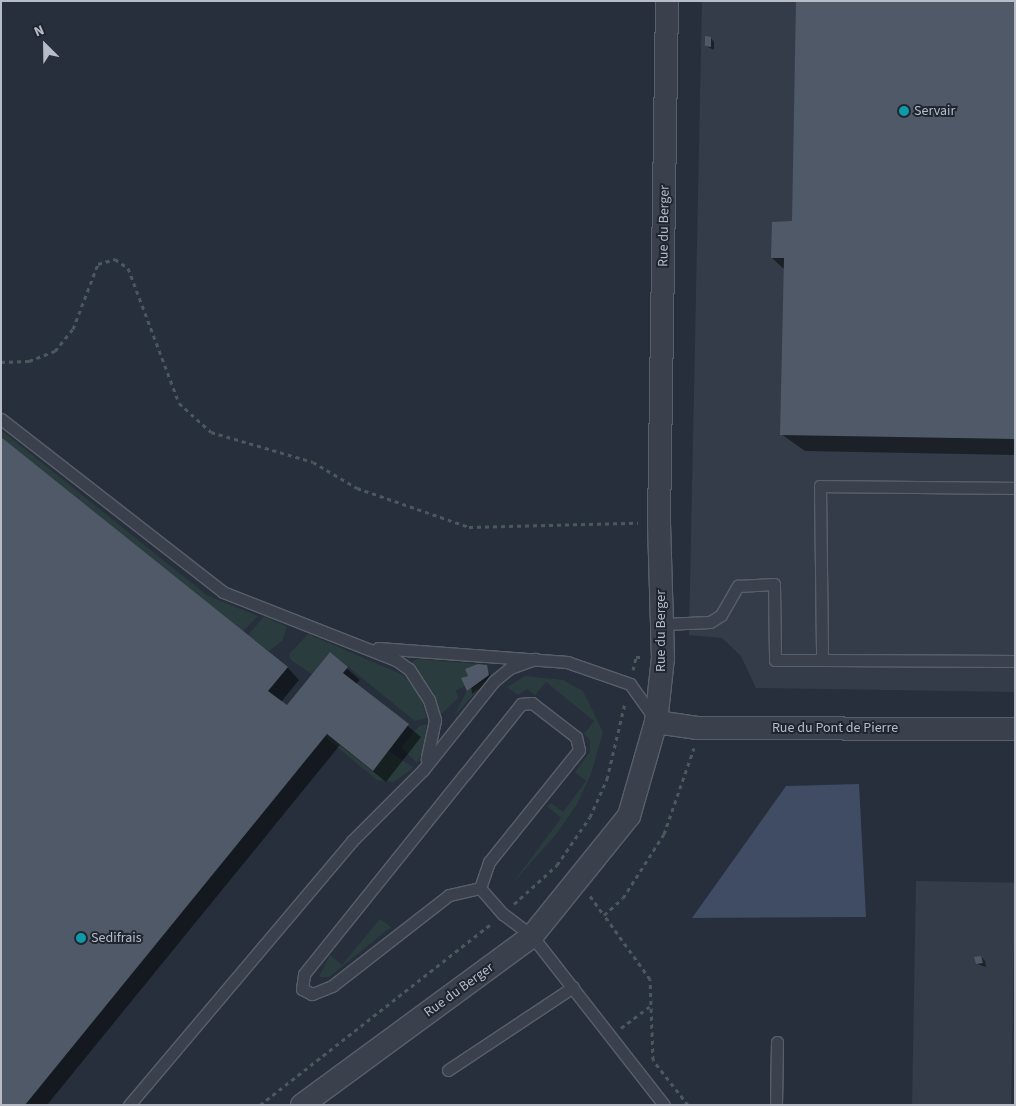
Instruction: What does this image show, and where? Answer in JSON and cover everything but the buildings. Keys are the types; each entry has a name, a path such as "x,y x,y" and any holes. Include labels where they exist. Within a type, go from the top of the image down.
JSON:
{"street":[{"name":"Rue du Berger","path":"302,1105 532,936 629,816 656,722 664,624 659,522 667,1"},
{"name":"Rue du Pont de Pierre","path":"656,722 697,728 1015,729"}],"lane":[{"path":"1,419 223,592 366,648 409,669 429,700 435,736 423,770"},
{"path":"822,660 820,486 1015,488"},
{"path":"664,624 710,622 721,615 738,586 774,584 775,660 1015,660"},
{"path":"366,648 567,662 630,684 656,722"},
{"path":"129,1105 352,842 423,770 494,681 515,666 535,659"},
{"path":"532,703 576,737 579,750 489,862 480,888 449,895 332,986 312,994 302,989 304,974 521,704 532,703"},
{"path":"480,888 503,914 532,936 664,1105"},
{"path":"448,1070 573,987"},
{"path":"776,1042 776,1105"}],"path":[{"path":"1,362 29,361 55,351 73,329 98,264 115,259 128,268 179,403 211,432 313,462 357,488 470,527 659,522"},
{"path":"688,1105 653,1060 650,980 604,915 623,898 664,834 693,754 697,728"},
{"path":"610,1036 650,1006"}],"shaded area":[{"path":"702,1 1015,1 1015,692 756,688 741,656 722,638 689,635"},
{"path":"1,430 208,596 258,616 243,631 1,437"},
{"path":"264,616 287,627 282,641 269,651 248,635"},
{"path":"308,634 403,675 420,695 427,718 415,721 330,652 312,674 291,660 289,654"},
{"path":"416,659 478,664 466,669 468,676 462,679 465,686 456,690 458,698 440,715 434,693 411,663"},
{"path":"525,676 563,680 583,691 603,732 591,774 577,804 558,832 512,884 561,818 547,806 551,803 563,812 586,781 575,772 590,752 590,740 584,734 594,721 546,682 535,695 527,689 518,695 507,687"},
{"path":"485,682 454,716 467,691"},
{"path":"427,724 424,749 417,763 401,747 419,726"},
{"path":"327,734 373,770 389,751 414,768 393,782 377,780 325,737"},
{"path":"916,881 1015,883 1011,1105 912,1105"},
{"path":"380,919 391,927 329,977 319,977 330,955 342,965"}],"water":[{"path":"859,784 866,917 692,918 786,786"}],"place":[{"name":"Servair","path":"904,111"},
{"name":"Sedifrais","path":"81,938"}]}
